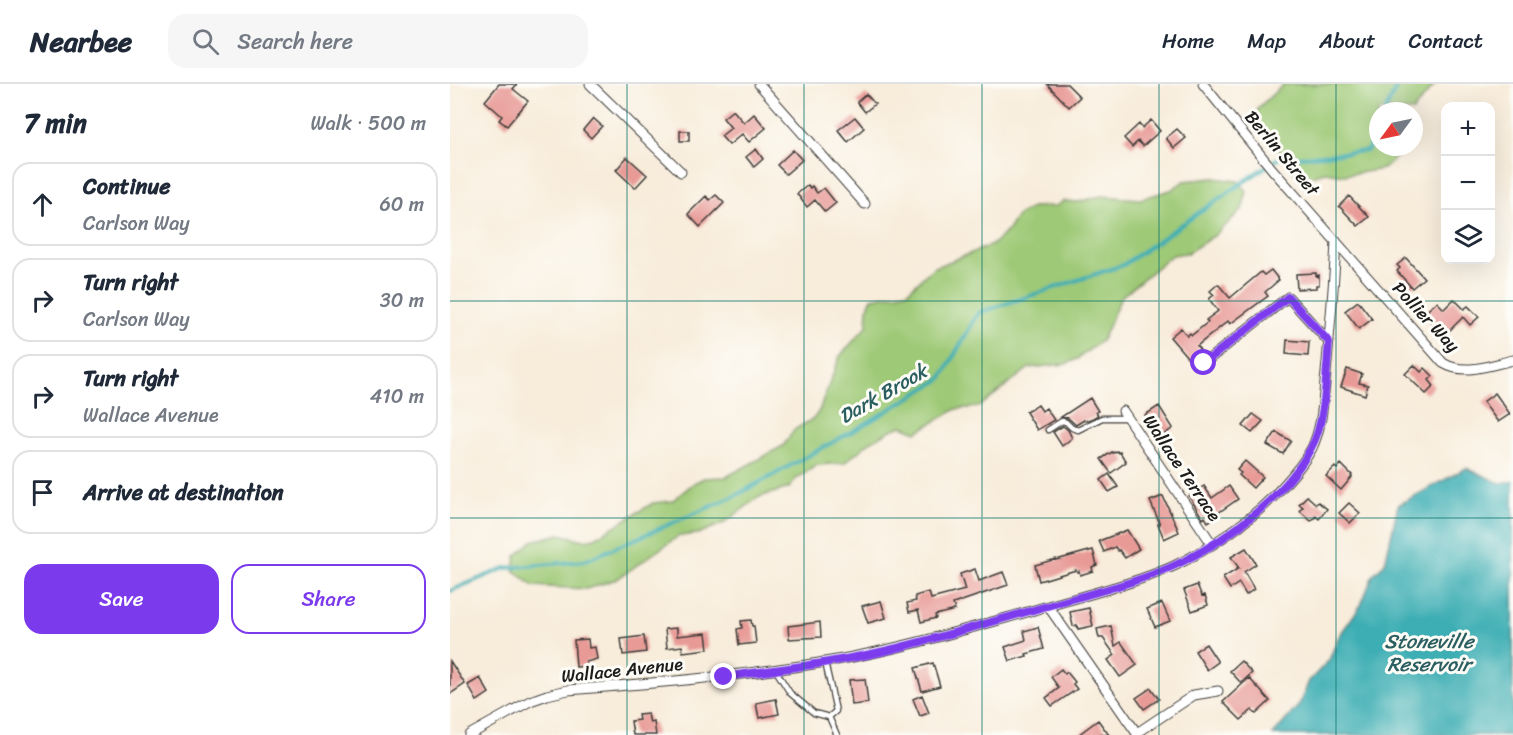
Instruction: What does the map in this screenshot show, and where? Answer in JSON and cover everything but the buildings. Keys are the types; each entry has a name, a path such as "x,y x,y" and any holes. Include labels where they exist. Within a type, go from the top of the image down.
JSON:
{"street":[{"path":"590,84 681,172"},
{"path":"759,84 865,204"},
{"name":"Berlin Street","path":"1203,84 1269,165 1336,241"},
{"name":"Wallace Avenue","path":"469,735 517,707 547,695 568,690 724,677 889,650 1151,575 1186,560 1246,520 1269,501 1298,468 1313,446 1321,418 1336,241"},
{"name":"Pollier Way","path":"1336,241 1443,363 1456,369 1467,370 1513,360"},
{"path":"1204,363 1288,297 1329,342"},
{"name":"Wallace Terrace","path":"1126,414 1212,544"},
{"path":"1048,606 1138,734 1194,695 1218,692"}],"lane":[{"path":"1048,430 1062,421 1078,430 1102,418 1126,414"},
{"path":"825,662 836,711 829,717"},
{"path":"775,669 790,693 814,713 829,717"},
{"path":"829,717 837,735"}],"green space":[{"path":"1284,84 1435,84 1420,102 1369,102 1369,156 1397,156 1383,169 1344,175 1325,172 1312,176 1296,173 1256,118 1258,108"},
{"path":"1214,178 1238,181 1247,191 1242,210 1214,236 1187,253 1172,255 1121,297 1102,340 1077,359 1066,364 1029,368 979,407 956,409 917,432 902,426 870,442 844,463 817,465 795,480 789,488 759,497 724,523 698,534 679,536 617,579 586,589 533,586 514,570 516,556 532,541 560,534 584,540 595,538 653,503 672,501 704,478 726,477 783,446 794,430 814,418 819,411 840,356 867,326 868,307 872,298 907,292 933,268 992,245 1008,230 1017,216 1033,207 1056,206 1063,201 1078,202 1101,196 1140,199 1171,190 1184,181"}],"water":[{"name":"Stoneville Reservoir","path":"1466,468 1500,483 1513,481 1513,735 1273,735 1299,705 1309,681 1329,660 1339,636 1361,605 1373,575 1385,563 1398,505"}],"waterway":[{"name":"Dark Brook","path":"1389,102 1398,84"},
{"name":"Dark Brook","path":"450,591 505,568 584,561 733,497 855,430 941,379 978,313 1123,265 1277,159 1367,151 1369,147"}],"route":[{"path":"724,677 889,650 1136,580 1199,553 1269,501 1298,468 1313,446 1321,418 1329,342 1288,297 1204,363"}]}
